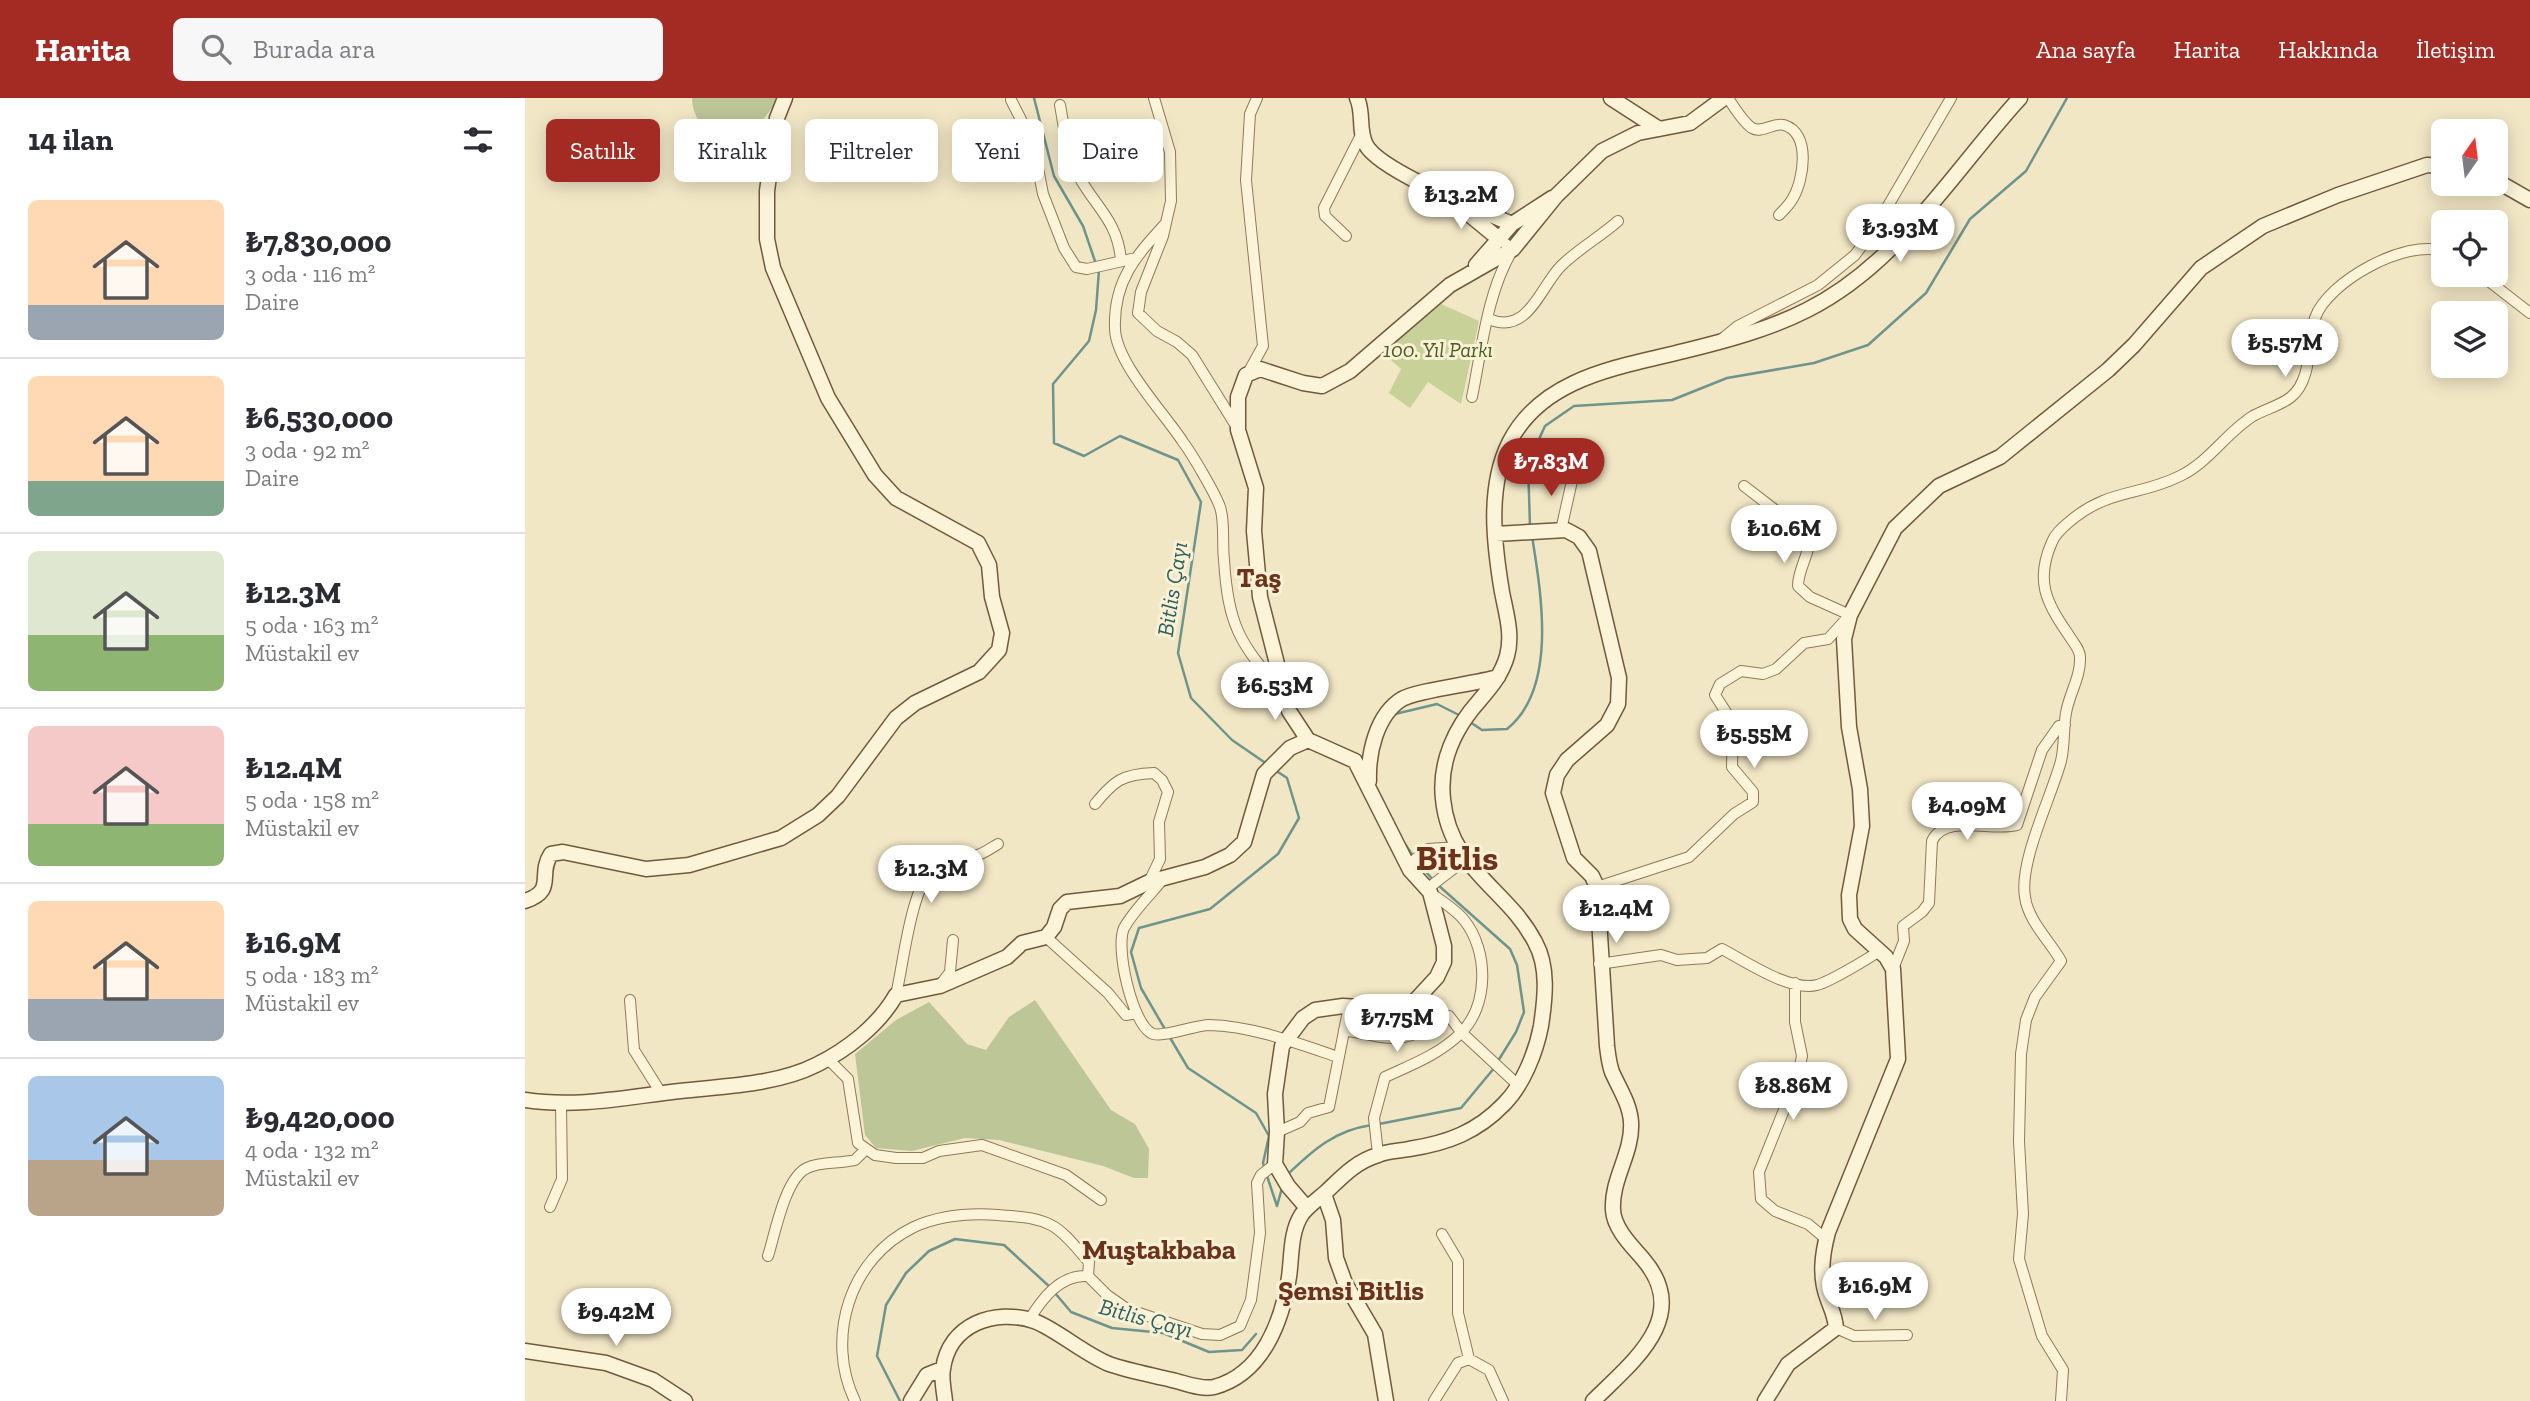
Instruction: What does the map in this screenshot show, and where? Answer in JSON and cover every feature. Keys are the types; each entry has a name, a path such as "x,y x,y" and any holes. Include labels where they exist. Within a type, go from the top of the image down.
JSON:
{"street":[{"path":"525,901 541,893 546,886 545,863 551,854 563,852 646,869 689,865 781,838 818,815 838,796 896,718 915,703 979,672 999,650 1002,633 992,597 989,565 978,543 896,498 875,475 828,398 773,268 767,239 767,191 776,118 785,98"},
{"path":"1154,98 1170,152 1171,201 1138,313 1157,331 1177,342 1192,355 1238,430 1256,488 1254,531 1260,597 1289,710 1308,740 1355,761 1369,785 1380,816 1413,861 1429,889 1441,925 1444,962 1437,977 1421,997 1393,1009 1349,1006 1315,1010 1303,1018 1285,1040 1275,1094 1279,1173 1307,1208"},
{"path":"1238,430 1238,397 1246,375 1263,346 1246,180 1250,114 1257,98"},
{"path":"1357,98 1361,106 1362,132 1367,147 1382,160 1445,195 1512,224 1525,236"},
{"path":"1472,397 1503,266 1513,249 1556,195 1602,150 1638,133 1691,123 1726,98 1752,128 1761,130 1780,124 1793,129 1799,140 1804,157 1794,198 1779,215"},
{"path":"1718,342 1738,326 1818,285 1854,256 1875,228 1951,98"},
{"path":"945,1401 942,1369 950,1346 960,1332 973,1323 1012,1317 1037,1322 1109,1364 1207,1388 1217,1386 1245,1370 1258,1357 1273,1332 1283,1305 1296,1227 1307,1208 1348,1170 1378,1154 1439,1144 1467,1135 1509,1099 1518,1086 1538,1040 1545,993 1543,969 1535,941 1474,873 1462,853 1448,826 1442,786 1447,755 1458,730 1498,677 1507,656 1510,634 1495,534 1495,508 1501,464 1509,444 1535,409 1570,384 1593,374 1718,342 1805,312 1855,279 1891,248 1930,206 2020,98"},
{"path":"1618,99 1659,129"},
{"path":"1011,100 1033,143 1043,194 1064,248 1076,267 1087,269 1136,258"},
{"path":"1060,104 1067,146 1076,171 1113,225 1121,261"},
{"path":"1346,236 1325,216 1324,208 1362,132"},
{"path":"1893,969 1879,951 1855,929 1850,919 1849,895 1862,826 1844,639 1850,615 1895,528 1939,486 2000,457 2108,370 2134,345 2201,268 2263,226 2431,165"},
{"path":"2508,187 2530,200"},
{"path":"1445,195 1513,249"},
{"path":"1246,375 1260,369 1303,383 1322,386 1350,372 1469,272 1512,224 1556,195"},
{"path":"1489,319 1504,323 1516,320 1536,304 1562,266 1618,221"},
{"path":"1166,223 1136,258 1120,282 1115,331 1142,388 1184,443 1220,507 1226,600 1232,622 1254,660 1283,691"},
{"path":"2061,1401 2063,1370 2042,1336 2019,1259 2023,1214 2019,1141 2021,1054 2027,1020 2035,997 2061,961 2032,917 2025,900 2024,877 2062,758 2065,726 2080,654 2048,605 2043,583 2046,559 2059,531 2083,511 2108,497 2179,477 2202,461 2252,416 2289,399 2297,391 2307,367 2315,318 2322,305 2340,286 2370,266 2416,248 2431,250"},
{"path":"1469,272 1513,249"},
{"path":"2496,287 2530,313"},
{"path":"1561,530 1574,472"},
{"path":"1744,486 1809,536 1810,546 1798,571 1798,586 1810,597 1850,615"},
{"path":"1495,534 1561,530 1579,537 1589,551 1619,678 1618,704 1607,725 1567,760 1557,775 1553,793 1574,858 1592,876 1597,887 1599,964 1611,1070 1626,1101 1631,1121 1629,1142 1613,1193 1613,1214 1624,1237 1648,1265 1658,1283 1661,1305 1652,1341 1593,1401"},
{"path":"1597,887 1689,857 1734,814 1753,802 1753,792 1732,767 1733,723 1715,695 1720,684 1741,671 1763,674 1776,669 1804,643 1828,639 1850,615"},
{"path":"1369,785 1368,757 1387,713 1403,699 1498,677"},
{"path":"1836,1328 1835,1315 1823,1278 1826,1239 1899,1059 1893,969 1904,941 1903,926 1922,912 1929,903 1932,841 1935,834 1949,827 2017,825 2042,750 2059,726 2065,726"},
{"path":"896,995 940,986 1007,957 1022,943 1046,936 1054,927 1060,909 1067,902 1119,896 1149,882 1205,867 1230,855 1244,842 1264,774 1279,757 1308,740"},
{"path":"1095,804 1109,786 1124,777 1154,773 1162,780 1168,792 1159,822 1160,859 1149,882"},
{"path":"525,1100 561,1104 757,1082 816,1065 875,1025 896,995 917,900 925,879 932,870 956,856 976,856 999,844"},
{"path":"1413,861 1427,849 1462,853"},
{"path":"1429,889 1462,853"},
{"path":"1164,878 1124,929 1120,949 1136,1013 1150,1033 1158,1035 1200,1025 1222,1026 1285,1040 1338,1057"},
{"path":"1378,1154 1374,1118 1385,1077 1437,1053 1462,1033 1479,1005 1482,972 1476,943 1464,920 1429,889"},
{"path":"1046,936 1108,993 1126,1015 1136,1013"},
{"path":"940,986 950,972 953,940"},
{"path":"1599,964 1661,955 1677,960 1707,958 1722,949 1746,964 1795,983 1817,985 1879,951"},
{"path":"1795,983 1795,1022 1802,1056 1798,1075 1759,1172 1759,1187 1761,1199 1775,1211 1808,1224 1826,1239"},
{"path":"1421,997 1441,1021"},
{"path":"630,1000 634,1050 661,1093"},
{"path":"1277,1132 1300,1122 1308,1114 1329,1107 1349,1006"},
{"path":"1344,1030 1402,1039 1414,1037 1449,1016 1462,1033 1518,1086"},
{"path":"827,1058 848,1079 859,1143 865,1150 896,1158 923,1158 939,1151 982,1145 1066,1174 1101,1200"},
{"path":"549,1207 562,1179 564,1150 561,1104"},
{"path":"768,1256 788,1190 798,1175 805,1169 823,1163 855,1160 865,1150"},
{"path":"1029,1320 1045,1295 1078,1275 1088,1276 1107,1295 1127,1309 1202,1334 1220,1335 1240,1326 1251,1300 1261,1233 1257,1183 1261,1175 1279,1173"},
{"path":"1324,1194 1333,1220 1336,1258 1345,1283 1375,1334 1386,1401"},
{"path":"855,1401 844,1378 840,1352 849,1299 862,1274 885,1249 912,1228 936,1219 972,1214 1032,1218 1053,1225 1065,1237 1089,1262 1088,1276"},
{"path":"1442,1234 1458,1261 1458,1313 1469,1359 1489,1370 1503,1401"},
{"path":"1836,1328 1854,1336 1907,1335"},
{"path":"1765,1401 1789,1364 1836,1328"},
{"path":"525,1352 606,1363 653,1380 685,1401"},
{"path":"1434,1401 1458,1363 1469,1359"},
{"path":"915,1395 927,1376 942,1369"}],"green space":[{"path":"692,98 779,98 763,119 698,119"},
{"name":"100. Yıl Parkı","path":"1441,304 1479,321 1461,404 1428,382 1410,408 1389,393 1401,369 1383,353"},
{"path":"1035,1000 1111,1110 1135,1124 1149,1149 1148,1178 1134,1178 1103,1166 999,1140 965,1138 912,1151 876,1148 865,1135 855,1054 896,1020 929,1002 967,1044 986,1050 1009,1017"}],"waterway":[{"name":"Bitlis Çayı","path":"1034,98 1054,176 1083,226 1096,264"},
{"path":"1530,526 1528,463 1545,426 1574,406 1672,400 1727,378 1814,363 1868,345 1926,293 1970,219 2026,171 2067,98"},
{"name":"Bitlis Çayı","path":"1099,270 1096,310 1089,341 1053,384 1054,443 1084,456 1120,436 1178,460 1201,502 1178,653 1191,698 1232,740 1267,764"},
{"path":"1470,722 1482,730 1507,729 1523,711 1534,690 1540,665 1542,638 1539,584 1532,536"},
{"path":"1395,714 1437,704 1461,716"},
{"name":"Bitlis Çayı","path":"1166,1031 1141,988 1131,952 1139,928 1210,909 1278,854 1299,818 1287,778 1275,770"},
{"path":"1405,844 1413,856"},
{"path":"1417,861 1433,880"},
{"path":"1438,885 1510,949 1517,965 1524,1012 1516,1032 1498,1061"},
{"name":"Bitlis Çayı","path":"1169,1036 1188,1068 1256,1113 1269,1136 1263,1163 1265,1169"},
{"path":"1379,1124 1461,1108 1495,1067"},
{"path":"1287,1175 1325,1142 1347,1131 1372,1125"},
{"name":"Bitlis Çayı","path":"1267,1176 1277,1206"},
{"path":"1277,1206 1282,1188"},
{"name":"Bitlis Çayı","path":"900,1401 877,1356 886,1305 906,1273 929,1251 955,1239 1004,1245 1051,1288"},
{"name":"Bitlis Çayı","path":"1055,1293 1071,1312 1112,1328 1163,1333 1209,1352 1242,1350 1256,1334"}],"district":[{"name":"Taş","path":"1259,577"},
{"name":"Bitlis","path":"1457,858"},
{"name":"Muştakbaba","path":"1159,1249"},
{"name":"Şemsi Bitlis","path":"1351,1290"}]}
